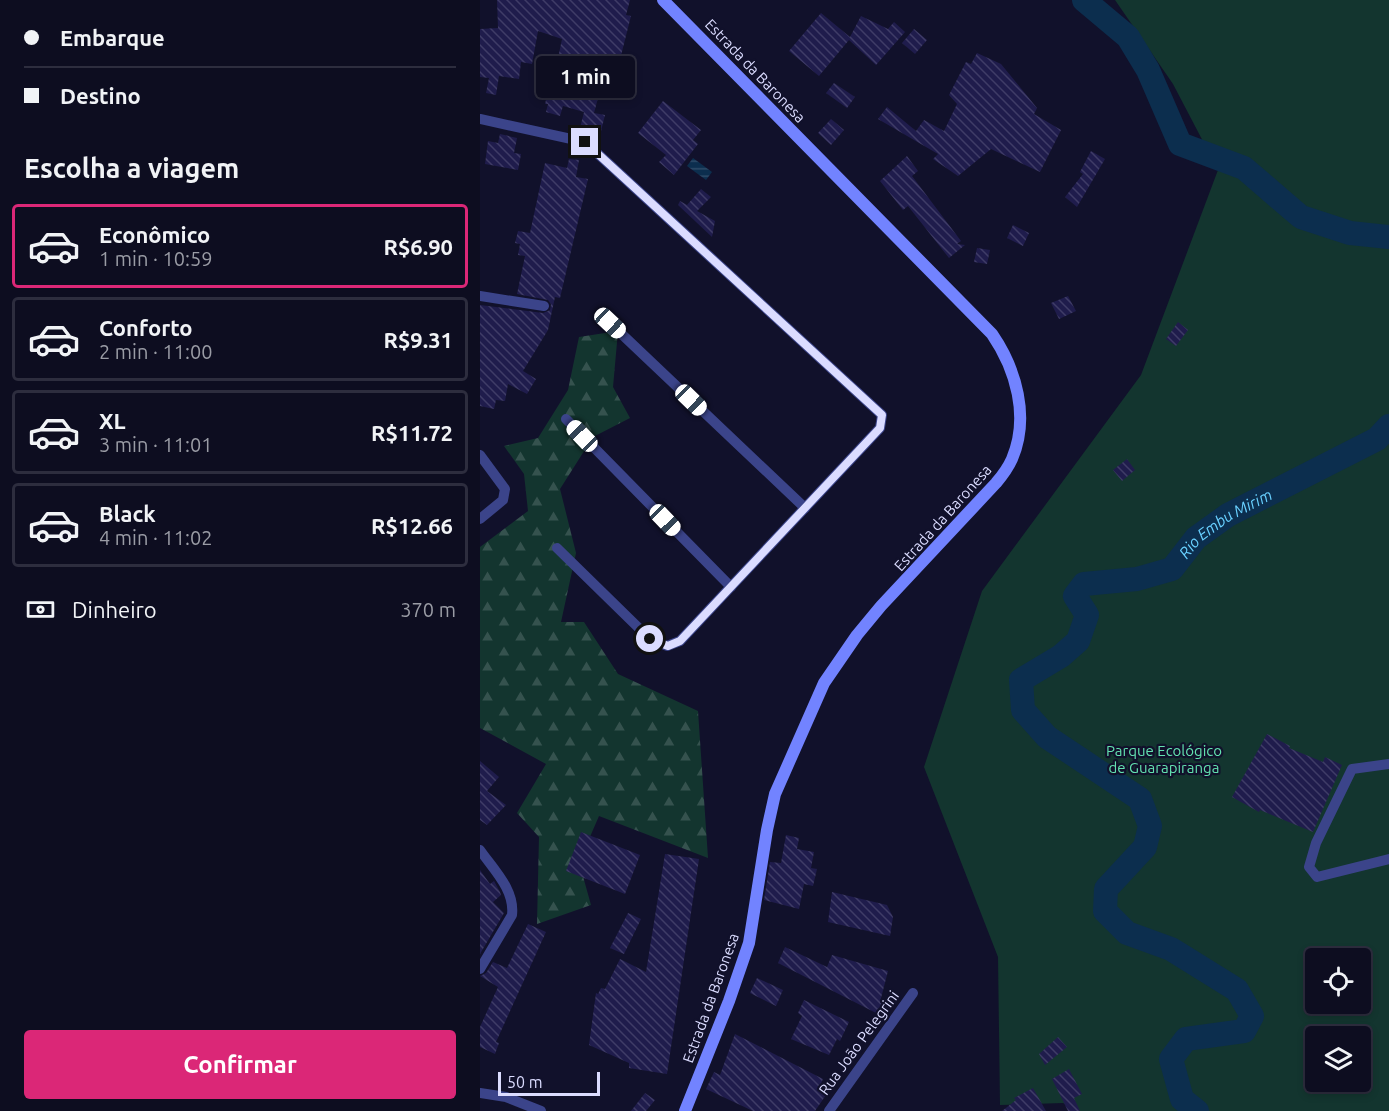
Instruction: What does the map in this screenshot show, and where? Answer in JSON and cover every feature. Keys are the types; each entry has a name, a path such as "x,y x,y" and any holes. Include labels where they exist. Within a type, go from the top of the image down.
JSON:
{"main road":[{"name":"Estrada da Baronesa","path":"663,0 992,334 1007,356 1015,378 1020,411 1018,438 1012,460 996,483 857,636 824,683 775,794 766,830 749,943 729,1001 685,1111"}],"street":[{"path":"480,119 585,142 882,415 880,428 680,641 668,646 650,639 557,548"},
{"path":"480,296 544,306"},
{"path":"610,323 805,508"},
{"path":"566,419 731,587"},
{"path":"480,455 506,489 503,500 480,519"},
{"path":"1389,764 1352,770 1316,843 1309,867 1317,877 1389,859"},
{"path":"480,850 511,894 513,905 512,915 480,969"},
{"name":"Rua João Pelegrini","path":"829,1111 914,993"},
{"path":"480,1093 506,1097 541,1111"}],"green space":[{"name":"Parque Ecológico de Guarapiranga","path":"1115,0 1389,0 1389,1111 1079,1111 1063,1103 1000,1105 998,957 924,767 982,591 1141,375 1218,170 1173,84"},
{"path":"618,331 613,387 630,418 593,437 560,489 576,553 561,622 584,622 618,674 698,711 708,858 599,816 579,862 591,905 537,924 539,837 517,813 546,764 480,728 480,547 528,511 524,474 504,446 538,438 568,390 579,337"}],"water":[{"path":"693,158 712,172 706,180 687,166"}],"building":[{"path":"497,0 630,0 626,15 631,16 612,91 601,87 594,113 605,115 601,131 580,128 584,112 563,106 560,116 546,112 548,104 545,104 562,39 538,31 532,64 521,62 519,79 499,76 496,95 486,93 489,78 480,77 480,29 498,28"},
{"path":"821,13 850,37 861,16 888,29 894,22 905,32 876,65 849,40 819,76 789,51"},
{"path":"914,29 927,40 915,54 902,43"},
{"path":"977,53 1001,64 1037,108 1034,114 1061,130 1040,172 991,149 958,176 933,159 938,154 878,119 887,107 916,131 924,120 944,131 957,104 949,95 966,62 971,64"},
{"path":"834,83 855,97 847,108 826,93"},
{"path":"663,101 701,130 693,140 698,144 674,175 659,162 666,155 638,133"},
{"path":"831,119 844,130 831,145 818,133"},
{"path":"500,134 517,138 514,153 521,154 518,170 485,164 488,141 498,143"},
{"path":"1091,151 1105,159 1077,207 1065,197 1083,174 1080,172"},
{"path":"907,156 918,171 912,176 961,241 957,244 965,245 949,258 908,206 903,210 880,181"},
{"path":"569,159 579,160 576,177 588,179 560,298 555,297 548,330 523,371 536,379 527,394 508,384 505,401 496,400 494,409 480,406 480,305 543,313 550,310 551,304 548,300 517,294 525,256 518,255 520,244 515,243 518,231 530,233 545,163 567,168"},
{"path":"701,189 711,197 697,211 715,221 712,237 678,205 680,201 687,205"},
{"path":"1013,225 1029,233 1023,246 1007,238"},
{"path":"977,248 990,250 987,264 974,262"},
{"path":"1068,296 1076,311 1059,319 1051,303"},
{"path":"1178,322 1188,330 1176,346 1166,339"},
{"path":"1127,459 1135,470 1122,481 1113,470"},
{"path":"1267,734 1290,746 1289,748 1323,762 1325,757 1342,765 1313,832 1260,810 1259,812 1232,797"},
{"path":"480,761 499,777 487,791 506,805 487,825 480,820"},
{"path":"581,832 640,855 625,894 566,871"},
{"path":"786,835 799,838 797,849 814,852 811,868 817,869 813,886 804,884 799,909 764,900 770,862 781,863"},
{"path":"665,854 699,859 667,1074 629,1068 629,1063 589,1045 596,993 598,994 601,988 605,989 620,959 646,972"},
{"path":"480,870 490,884 494,881 501,895 493,902 504,913 480,954"},
{"path":"832,892 887,905 893,917 890,936 828,922"},
{"path":"628,913 641,919 624,954 610,948"},
{"path":"528,924 546,932 496,1042 499,1043 495,1054 480,1047 480,1027 498,987 480,976 486,973 493,962 507,968"},
{"path":"785,947 827,967 832,955 888,971 880,1002 885,1005 880,1013 778,963"},
{"path":"757,978 783,990 776,1006 750,993"},
{"path":"804,1000 849,1022 840,1041 837,1039 829,1055 791,1039 802,1016 798,1013"},
{"path":"735,1034 823,1079 819,1088 828,1092 815,1111 753,1111 706,1089 714,1072 720,1075"},
{"path":"1058,1037 1067,1047 1045,1065 1039,1054"},
{"path":"1069,1069 1082,1094 1074,1098 1080,1111 1068,1111 1052,1079"},
{"path":"1033,1088 1046,1111 1002,1111 1016,1100 1014,1098"},
{"path":"645,1093 655,1100 646,1111 631,1111"}],"waterway":[{"name":"Rio Embu Mirim","path":"1084,0 1128,37 1148,70 1180,144 1244,168 1301,217 1350,233 1389,237"},
{"name":"Rio Embu Mirim","path":"1197,1111 1182,1099 1171,1059 1186,1039 1244,1031 1252,1016 1237,990 1171,949 1127,933 1105,911 1106,889 1145,847 1150,826 1140,799 1047,737 1023,710 1021,680 1061,656 1078,641 1087,615 1075,596 1084,584 1137,579 1172,569 1196,538 1228,515 1377,439 1389,426"}],"route":[{"path":"585,142 882,415 880,428 680,641 668,646 650,639"}]}
